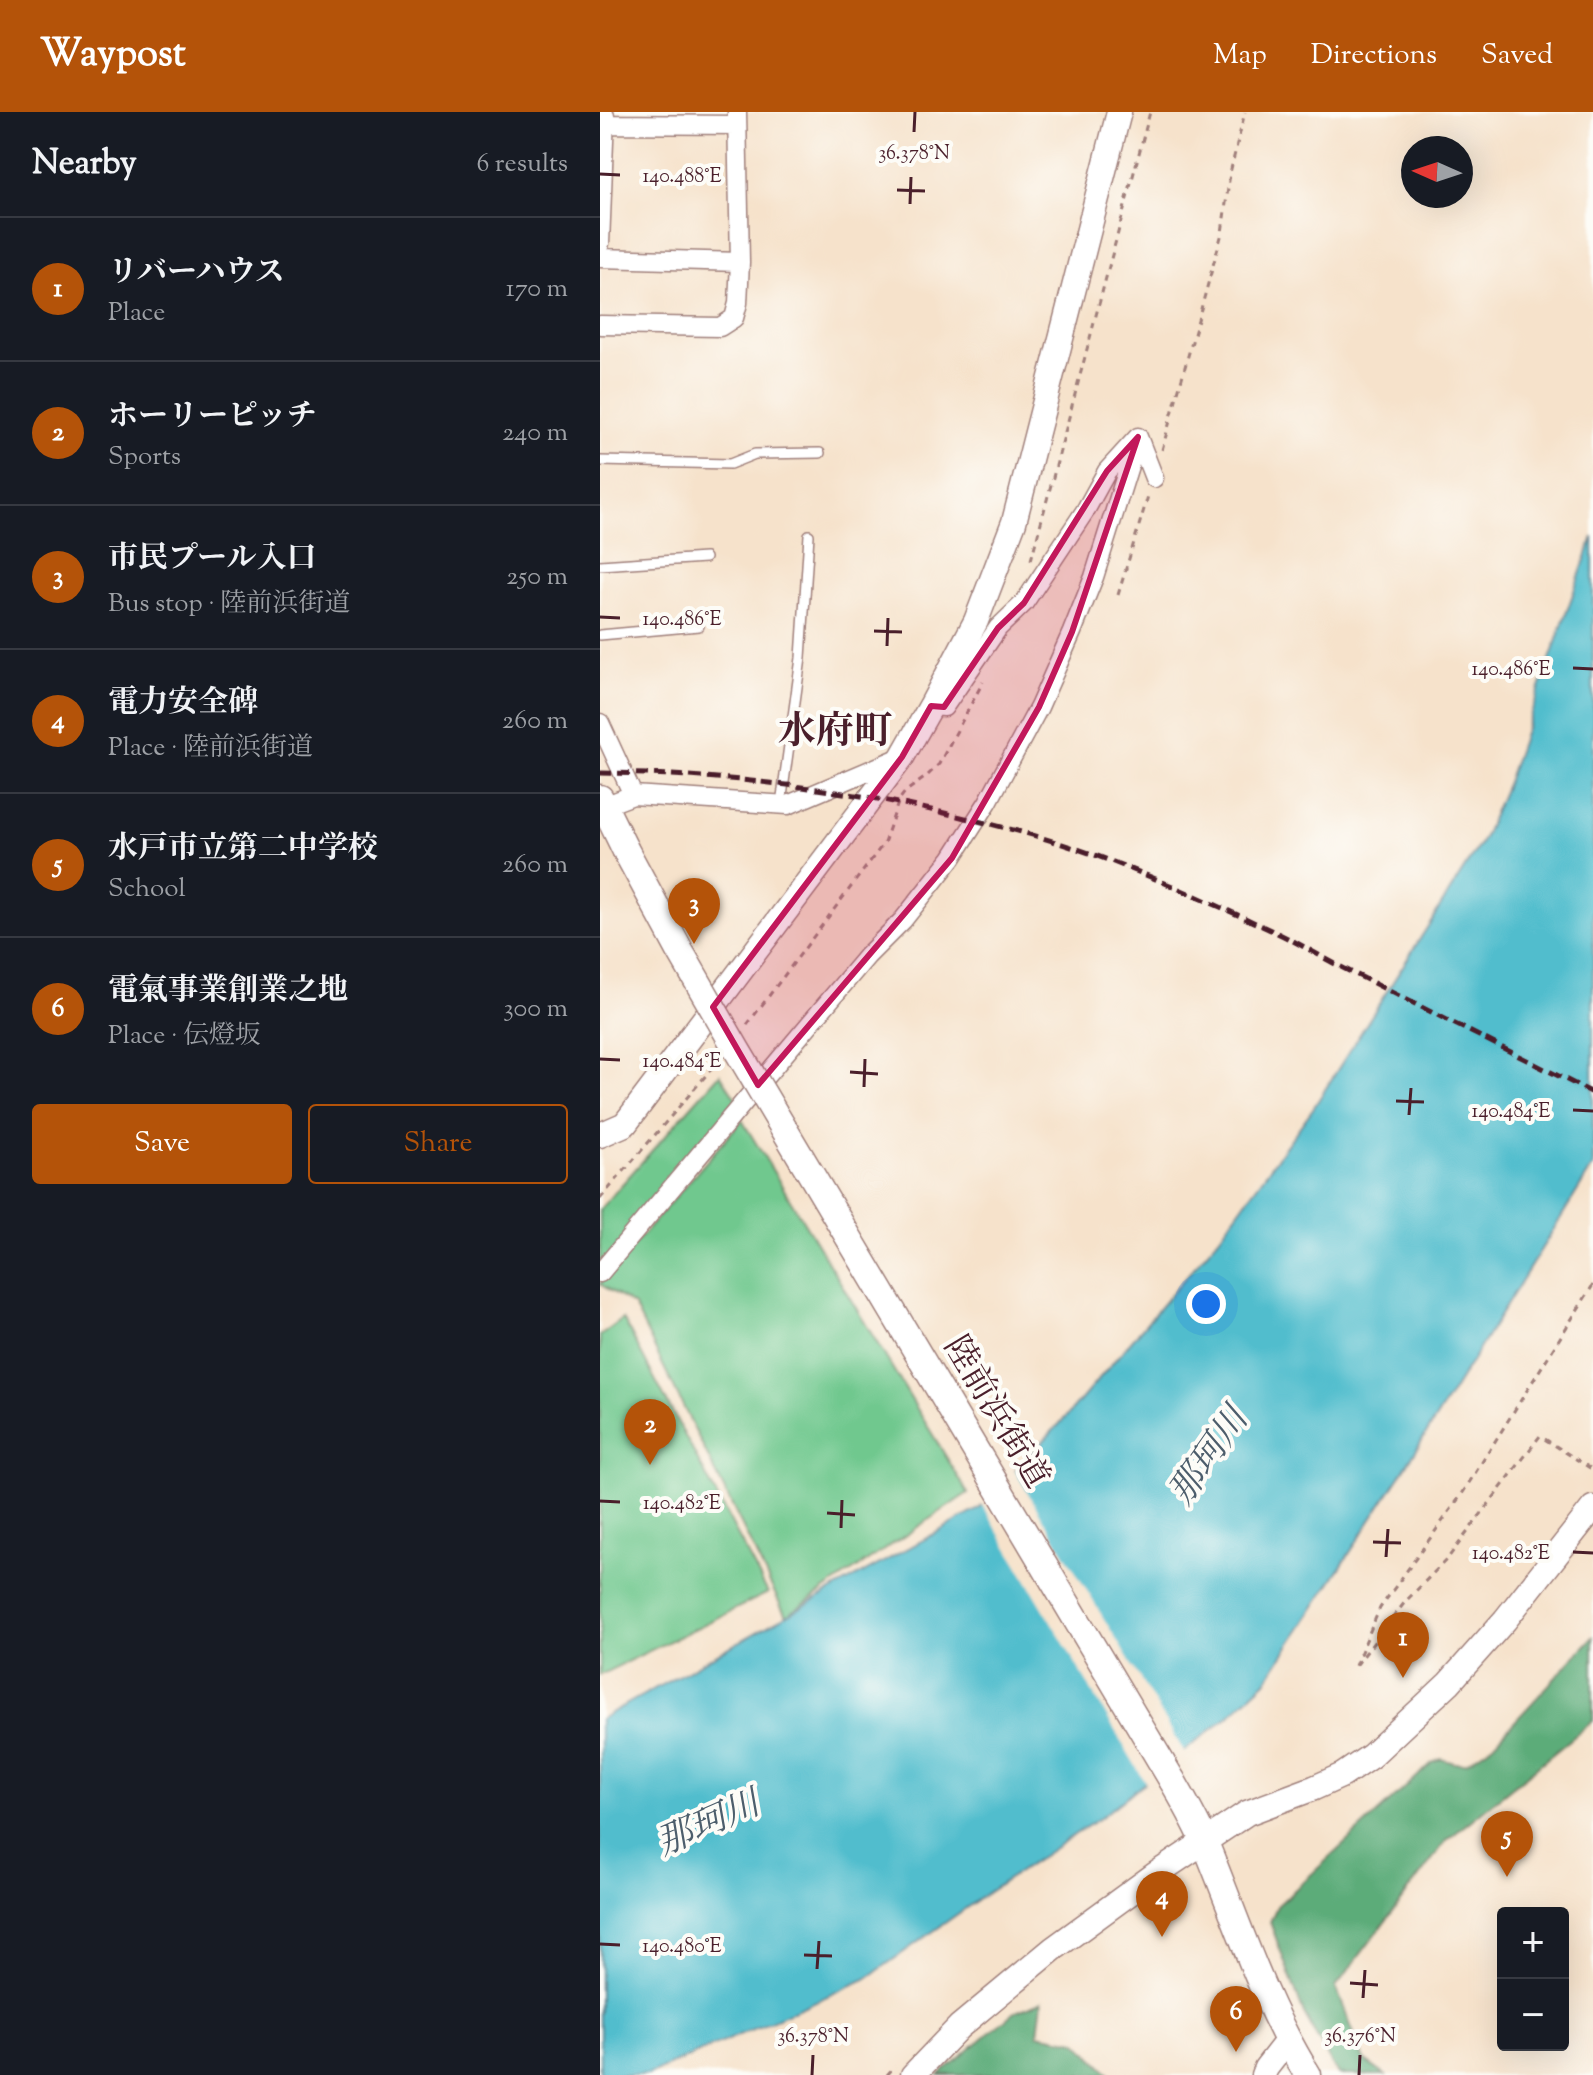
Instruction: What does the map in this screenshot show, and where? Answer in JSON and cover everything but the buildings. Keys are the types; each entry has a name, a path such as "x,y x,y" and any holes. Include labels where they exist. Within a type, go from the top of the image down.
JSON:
{"main road":[{"name":"陸前浜街道","path":"602,802 680,951 745,1063 1172,1780 1204,1842 1287,2041 1308,2075"}],"street":[{"path":"600,1135 625,1124 902,757 976,621 1014,522 1119,112"},
{"path":"600,244 605,118 737,119 740,262 734,318 720,327 600,325"},
{"path":"600,258 740,262"},
{"path":"931,706 944,707 998,628 1024,603 1085,511 1107,471 1138,437"},
{"path":"1138,437 1154,478"},
{"path":"600,1273 857,968 903,920 952,858 988,802 1039,707 1094,577 1138,437"},
{"path":"600,723 633,795"},
{"path":"602,802 633,795 788,805 902,757"},
{"path":"913,2075 959,2027 1053,1949 1116,1902 1247,1813 1343,1775 1371,1756 1402,1729 1505,1620 1593,1508"},
{"path":"1263,2075 1287,2041"}],"lane":[{"path":"600,461 730,464 755,454 820,453"},
{"path":"781,804 801,658 809,535"},
{"path":"600,565 705,558"},
{"path":"600,635 699,626"}],"path":[{"path":"1118,595 1222,233 1230,173 1245,112"},
{"path":"1593,1285 1462,1494 1380,1608 1354,1668 1405,1602 1448,1558 1540,1436 1593,1470"}],"highlighted area":[{"path":"1138,437 1072,632 1039,707 952,858 758,1085 713,1007 902,757 931,706 944,707 998,628 1024,603 1107,471"}],"green space":[{"path":"720,1074 739,1103 600,1267 600,1209"},
{"path":"742,1120 968,1493 786,1616 634,1306 600,1284"},
{"path":"623,1319 768,1593 600,1675 600,1336"},
{"path":"1593,1637 1593,1721 1447,1840 1336,1987 1364,2060 1385,2075 1338,2075 1304,2014 1270,1922 1277,1906 1432,1763 1441,1759 1466,1763 1494,1744"},
{"path":"1042,2001 1038,2034 1076,2041 1111,2075 939,2075 1013,2013"}],"water":[{"name":"那珂川","path":"1593,537 1593,1166 1398,1479 1266,1681 1230,1715 1101,1817 866,1979 648,2075 600,2075 600,1719 979,1509 1068,1415 1219,1238 1314,1107 1483,839 1507,782"}],"pier":[{"path":"1013,1468 1186,1755 1147,1785 981,1502"}],"railway":[{"path":"600,773 692,776 829,791 920,807 1060,843 1161,881 1275,932 1593,1093"}],"place":[{"name":"市民プール入口","path":"694,944"},
{"name":"ホーリーピッチ","path":"650,1465"},
{"name":"リバーハウス","path":"1403,1678"},
{"name":"水戸市立第二中学校","path":"1507,1877"},
{"name":"電力安全碑","path":"1162,1937"},
{"name":"電氣事業創業之地","path":"1236,2052"}],"district":[{"name":"水府町","path":"835,734"}]}
